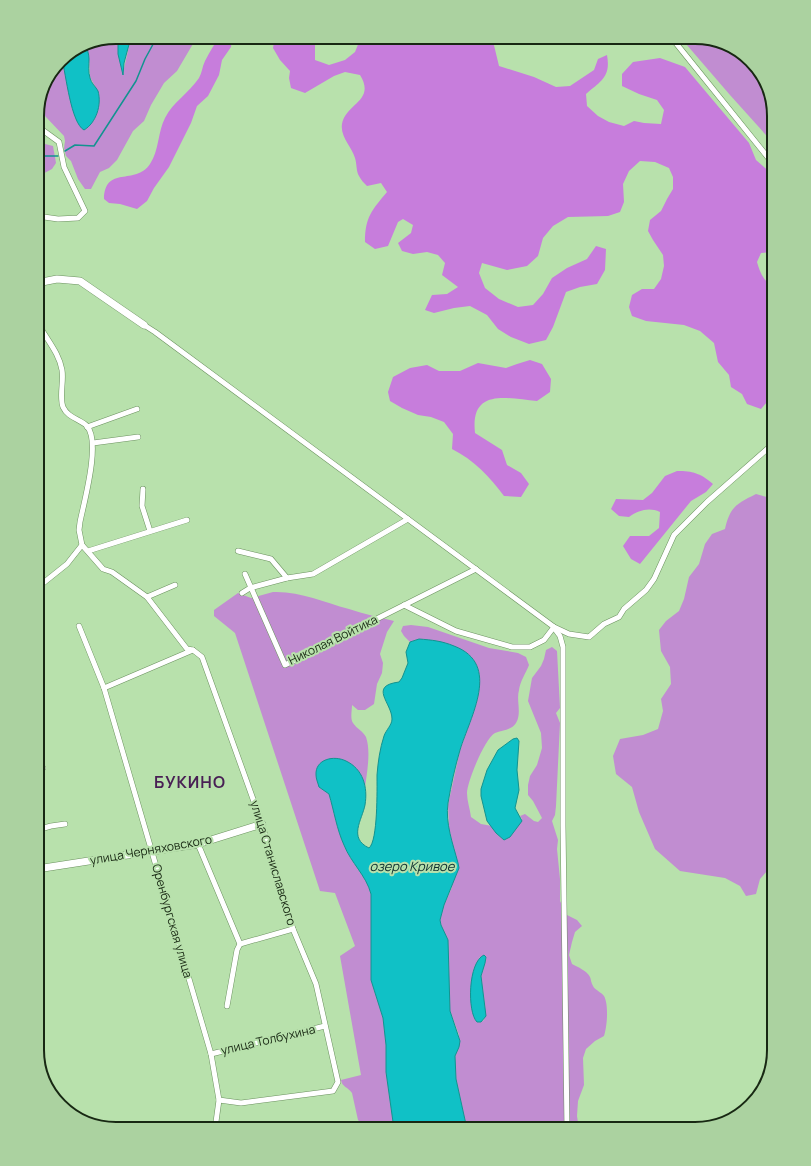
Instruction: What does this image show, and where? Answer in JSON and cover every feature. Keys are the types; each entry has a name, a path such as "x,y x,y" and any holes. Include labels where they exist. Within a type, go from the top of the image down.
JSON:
{"street":[{"path":"677,44 767,156"},
{"path":"44,131 59,142 64,167 85,211 78,218 58,219 44,217"},
{"path":"44,282 57,279 80,281 155,332 554,627 569,634 589,637 604,624 619,617 624,609 646,590 654,579 674,535 707,502 767,449"},
{"path":"44,335 58,357 62,372 63,407 71,416 87,427 93,443 92,460 79,530 82,545 67,564 44,582"},
{"path":"87,427 137,409"},
{"path":"93,443 138,437"},
{"path":"143,489 142,506 150,531"},
{"path":"242,593 251,587 287,578 313,574 408,519"},
{"path":"88,551 187,520"},
{"name":"улица Станиславского","path":"82,545 103,569 112,572 147,597 187,649 193,650 202,657 262,824 293,929 316,984 338,1082 333,1091 241,1103 220,1100"},
{"path":"238,551 271,559 287,578"},
{"path":"404,605 476,569"},
{"name":"Николая Войтика","path":"245,574 285,664 404,605"},
{"path":"147,597 175,584"},
{"path":"404,605 456,631 512,647 530,647 544,640 554,627"},
{"name":"Оренбургская улица","path":"79,626 104,688 211,1054 220,1100 216,1122"},
{"path":"554,627 560,636 563,654 563,826 567,1122"},
{"path":"104,688 193,650"},
{"path":"44,828 65,824"},
{"name":"улица Черняховского","path":"44,869 198,844 262,824"},
{"path":"198,844 240,944"},
{"path":"227,1006 237,950 240,944 293,929"},
{"name":"улица Толбухина","path":"211,1054 325,1026"}],"shaded area":[{"path":"118,44 118,54 123,73 129,44 193,44 177,71 164,83 151,105 144,121 133,131 117,160 109,168 100,172 91,189 85,189 78,179 71,161 66,156 64,136 45,116 44,112 46,98 51,84 64,67 75,118 98,109 99,96 90,77 87,51 102,45"},
{"path":"215,44 231,44 231,47 222,60 219,75 208,96 197,106 191,123 169,167 147,201 137,209 120,204 109,203 104,199 106,189 110,182 115,179 137,174 150,164 168,112 199,78 203,65"},
{"path":"274,44 315,44 315,60 329,65 345,60 355,52 358,44 494,44 499,66 534,77 556,87 570,86 594,70 598,59 607,55 608,69 604,78 586,94 587,106 598,116 609,122 624,126 634,121 661,124 664,110 657,100 622,86 622,74 633,62 660,58 685,67 749,143 756,160 767,170 767,252 761,253 757,262 763,277 767,282 767,402 761,409 747,404 742,394 731,387 729,375 718,362 714,343 700,331 684,325 646,321 632,316 629,307 632,295 642,289 654,289 661,279 664,266 663,255 648,231 650,220 661,211 673,189 673,177 669,168 655,162 640,161 629,171 623,184 624,202 620,212 608,216 568,217 553,226 543,238 538,256 527,266 507,270 482,263 479,273 485,288 499,299 518,307 533,305 543,294 552,278 567,268 587,259 596,246 606,249 605,270 597,284 580,287 566,292 553,327 546,340 529,344 511,337 498,329 487,315 470,306 434,313 425,310 432,295 447,294 458,287 442,275 445,263 438,255 427,252 413,254 402,251 398,243 411,233 413,225 403,219 398,222 388,246 375,249 365,242 366,226 370,214 387,192 381,183 367,186 362,180 357,172 356,160 344,138 342,124 349,111 362,96 364,91 364,84 360,75 345,72 334,76 305,93 291,88 289,78 290,71 280,60 273,48"},
{"path":"686,44 709,45 718,48 731,54 746,65 757,80 765,98 767,136"},
{"path":"44,144 53,146 56,163 52,169 44,173"},
{"path":"530,360 542,364 551,379 550,392 537,401 514,398 492,399 484,402 478,409 475,419 475,433 502,450 507,465 521,473 529,484 521,497 504,496 481,470 467,458 452,449 453,434 444,422 431,417 418,415 390,401 388,392 393,377 410,368 427,365 439,371 460,371 478,363 506,368"},
{"path":"677,471 696,473 713,484 706,492 691,501 640,564 631,559 623,546 630,536 649,536 659,528 660,512 656,510 644,510 629,517 619,516 611,509 616,499 643,500 652,493 665,476"},
{"path":"756,494 767,497 767,871 760,879 756,894 746,896 740,886 725,878 680,871 655,849 639,812 632,787 616,774 613,756 620,739 643,735 658,729 663,711 661,699 671,684 670,667 661,651 659,630 666,621 679,611 684,599 689,577 699,564 705,544 712,534 725,529 732,511 743,501"},
{"path":"273,592 293,593 394,621 387,632 380,654 383,663 382,673 377,684 374,704 365,710 358,710 352,705 352,721 365,735 368,749 365,787 362,776 319,787 329,794 337,826 344,845 350,858 366,881 371,894 371,980 383,1018 386,1045 386,1072 393,1122 360,1122 352,1093 344,1086 341,1080 361,1075 340,956 355,946 335,893 320,891 235,633 214,616 214,610 238,593 251,598"},
{"path":"411,625 428,627 489,648 518,653 526,657 529,665 522,680 518,694 518,719 512,727 495,733 486,743 473,770 467,793 471,817 481,824 492,826 496,833 504,840 522,819 520,816 525,814 534,821 538,822 542,818 528,795 530,776 537,765 542,748 541,733 528,701 532,678 541,666 546,650 552,647 557,651 560,708 556,713 560,723 556,806 555,815 552,821 558,840 557,849 560,879 560,901 567,915 577,920 582,926 575,932 572,942 569,955 572,964 582,969 589,975 592,985 604,996 607,1010 607,1022 604,1036 595,1041 586,1049 583,1058 584,1085 578,1101 578,1122 465,1122 456,1079 454,1060 459,1047 459,1035 450,1011 448,940 440,920 444,905 452,887 453,845 449,829 448,805 460,750 477,700 480,675 419,639 410,642 401,631 403,626","holes":["480,957 486,957 481,976 485,1007 484,1020 477,1022 474,968"]}],"water":[{"path":"118,44 129,44 124,63 123,75 118,54"},
{"path":"88,51 89,55 89,76 91,82 98,91 99,102 95,118 84,130 79,126 72,109 64,67 76,56"},
{"name":"озеро Кривое","path":"419,639 433,640 454,646 468,654 477,665 480,678 479,692 458,756 448,803 447,811 449,826 459,868 444,905 440,920 448,940 450,1011 460,1041 455,1056 456,1079 465,1122 393,1122 386,1072 386,1045 383,1018 371,980 371,894 366,881 350,858 347,851 337,827 329,794 319,787 316,776 319,765 322,762 336,758 352,764 357,769 363,779 366,792 365,805 359,823 358,834 359,839 369,848 374,836 379,755 384,736 392,719 383,691 385,687 399,682 402,678 408,663 406,652 410,642"},
{"path":"517,738 519,741 517,770 519,790 515,808 522,821 510,837 504,840 496,833 487,821 481,796 481,789 487,770 498,750 513,739"},
{"path":"484,955 486,957 481,976 486,1016 481,1022 477,1022 472,1008 472,977 479,959"}],"waterway":[{"path":"65,151 75,145 94,146 136,81 153,44"},
{"path":"44,156 58,156"}],"district":[{"name":"БУКИНО","path":"190,782"}]}
